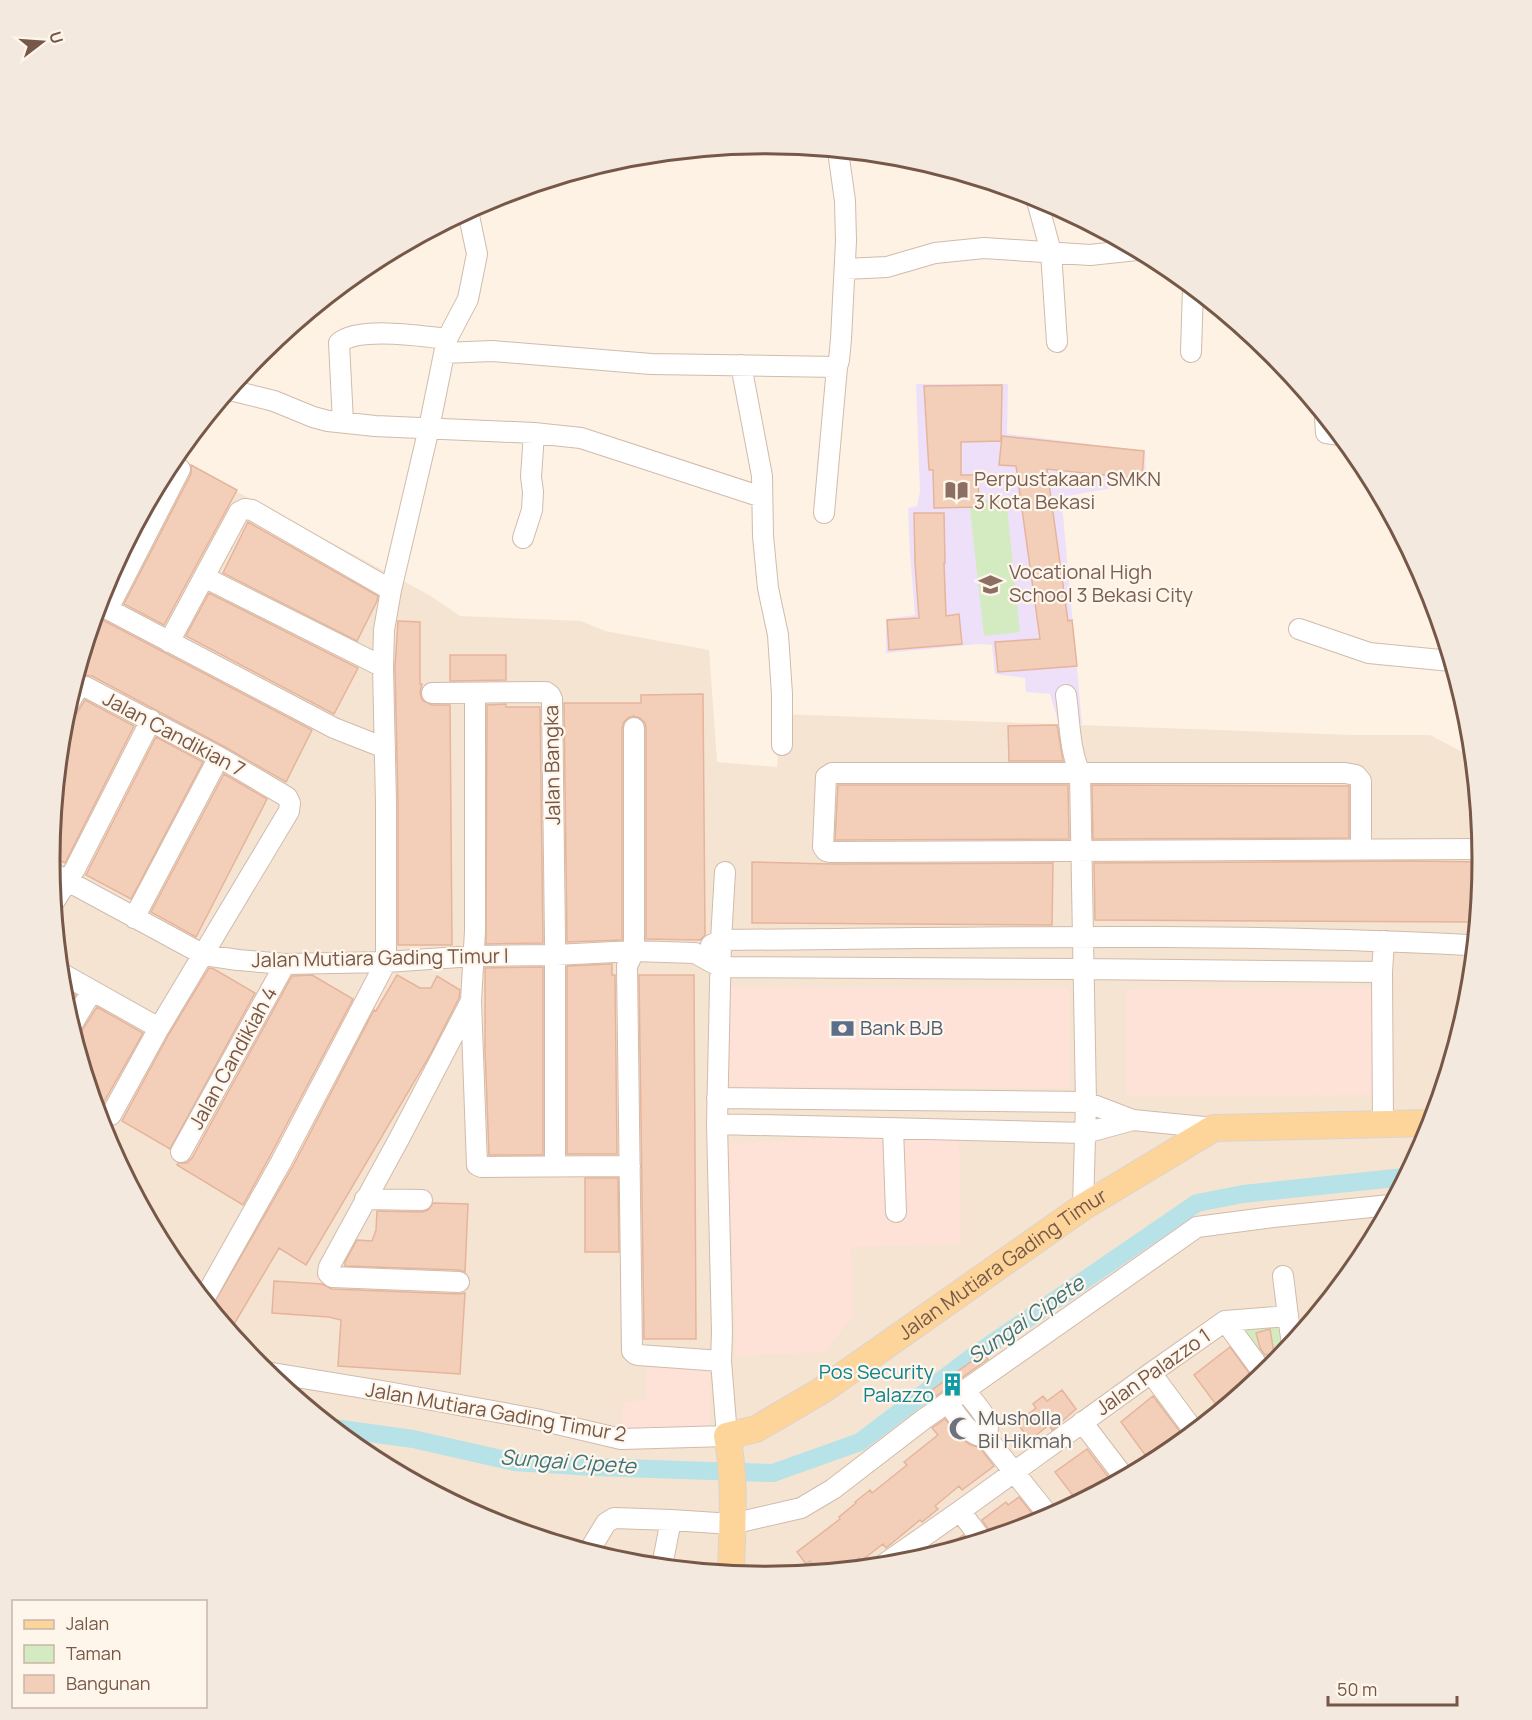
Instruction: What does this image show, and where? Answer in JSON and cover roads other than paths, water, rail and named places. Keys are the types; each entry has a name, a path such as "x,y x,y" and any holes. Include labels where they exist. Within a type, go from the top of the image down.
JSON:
{"main road":[{"name":"Jalan Mutiara Gading Timur","path":"729,1443 821,1391 1083,1207 1214,1128 1421,1123"},
{"path":"729,1443 731,1564"}],"street":[{"path":"824,513 841,339 845,269 845,201 839,158"},
{"path":"1039,210 1051,252 1058,342"},
{"path":"208,1292 386,962 384,630 445,346 468,299 477,254 470,220"},
{"path":"845,269 887,267 934,253 984,248 1090,255 1123,251"},
{"path":"1191,352 1193,298"},
{"path":"343,422 339,343 342,340 369,334 401,333 445,346 651,364 837,367"},
{"path":"741,365 762,476 763,536 768,588 778,635 782,694 782,745"},
{"path":"238,392 274,401 313,417 343,422 375,426 581,438 762,497"},
{"path":"523,538 532,510 531,477 534,434"},
{"path":"120,576 180,469"},
{"path":"169,642 239,512 245,509 252,510 391,590"},
{"path":"204,577 383,667"},
{"path":"107,609 334,728 385,748"},
{"path":"1299,628 1369,653 1443,660"},
{"name":"Jalan Candikian 7","path":"82,687 86,687 151,720 219,757 287,797 290,803 289,811 204,955"},
{"name":"Jalan Bangka","path":"432,693 546,692 552,699 555,955"},
{"path":"475,693 474,956 471,1001 477,1165 481,1167 630,1166"},
{"path":"1066,694 1073,754 1080,773 1086,1102 1083,1207"},
{"path":"61,876 75,869 151,720"},
{"path":"634,728 634,951 627,966 632,1351 638,1355 721,1361"},
{"path":"134,918 219,757"},
{"path":"1361,849 1360,781 1356,775 1328,773 832,773 826,777 823,847 830,852 1472,849"},
{"path":"725,872 720,967 717,1124 721,1361 729,1443"},
{"name":"Jalan Mutiara Gading Timur I","path":"61,879 204,955 238,960 285,964 386,962 474,956 634,951 695,953 720,967"},
{"path":"721,940 1082,936 1384,941 1467,945"},
{"name":"Jalan Mutiara Gading Timur I","path":"695,953 721,940"},
{"path":"1383,1124 1382,972 1384,941"},
{"path":"111,1115 159,1028 204,955"},
{"path":"555,955 555,1166"},
{"name":"Jalan Candikiah 4","path":"181,1152 285,964"},
{"path":"720,967 1382,972"},
{"path":"71,979 159,1028"},
{"path":"78,1015 92,991"},
{"path":"459,1282 332,1277 328,1273 329,1267 471,1001"},
{"name":"Jalan Mutiara Gading Timur","path":"717,1098 1086,1102 1132,1120 1214,1128"},
{"name":"Jalan Mutiara Gading Timur","path":"717,1124 1085,1133 1132,1120"},
{"path":"893,1128 896,1212"},
{"path":"365,1199 422,1200"},
{"path":"593,1544 606,1523 615,1518 671,1520 801,1508 833,1489 885,1448 1197,1227 1381,1206"},
{"path":"1283,1276 1290,1332"},
{"name":"Jalan Palazzo 1","path":"901,1553 1151,1372 1225,1322 1288,1316"},
{"path":"1225,1322 1258,1366"},
{"path":"1151,1372 1189,1425"},
{"name":"Jalan Mutiara Gading Timur 2","path":"284,1375 536,1419 621,1439 729,1443"},
{"path":"965,1391 988,1421 990,1430 986,1437"},
{"path":"948,1403 972,1433 979,1437 986,1437"},
{"path":"1082,1422 1119,1471"},
{"path":"986,1437 1043,1509"},
{"path":"960,1511 977,1534"},
{"path":"664,1558 671,1520"}],"waterway":[{"name":"Sungai Cipete","path":"350,1430 413,1439 514,1462 773,1473 860,1442 972,1357 1197,1203 1243,1194 1396,1178"}],"place":[{"name":"Perpustakaan SMKN 3 Kota Bekasi","path":"956,491"},
{"name":"Vocational High School 3 Bekasi City","path":"991,584"},
{"name":"Bank BJB","path":"842,1028"},
{"name":"Pos Security Palazzo","path":"952,1384"},
{"name":"Musholla Bil Hikmah","path":"960,1429"}]}
